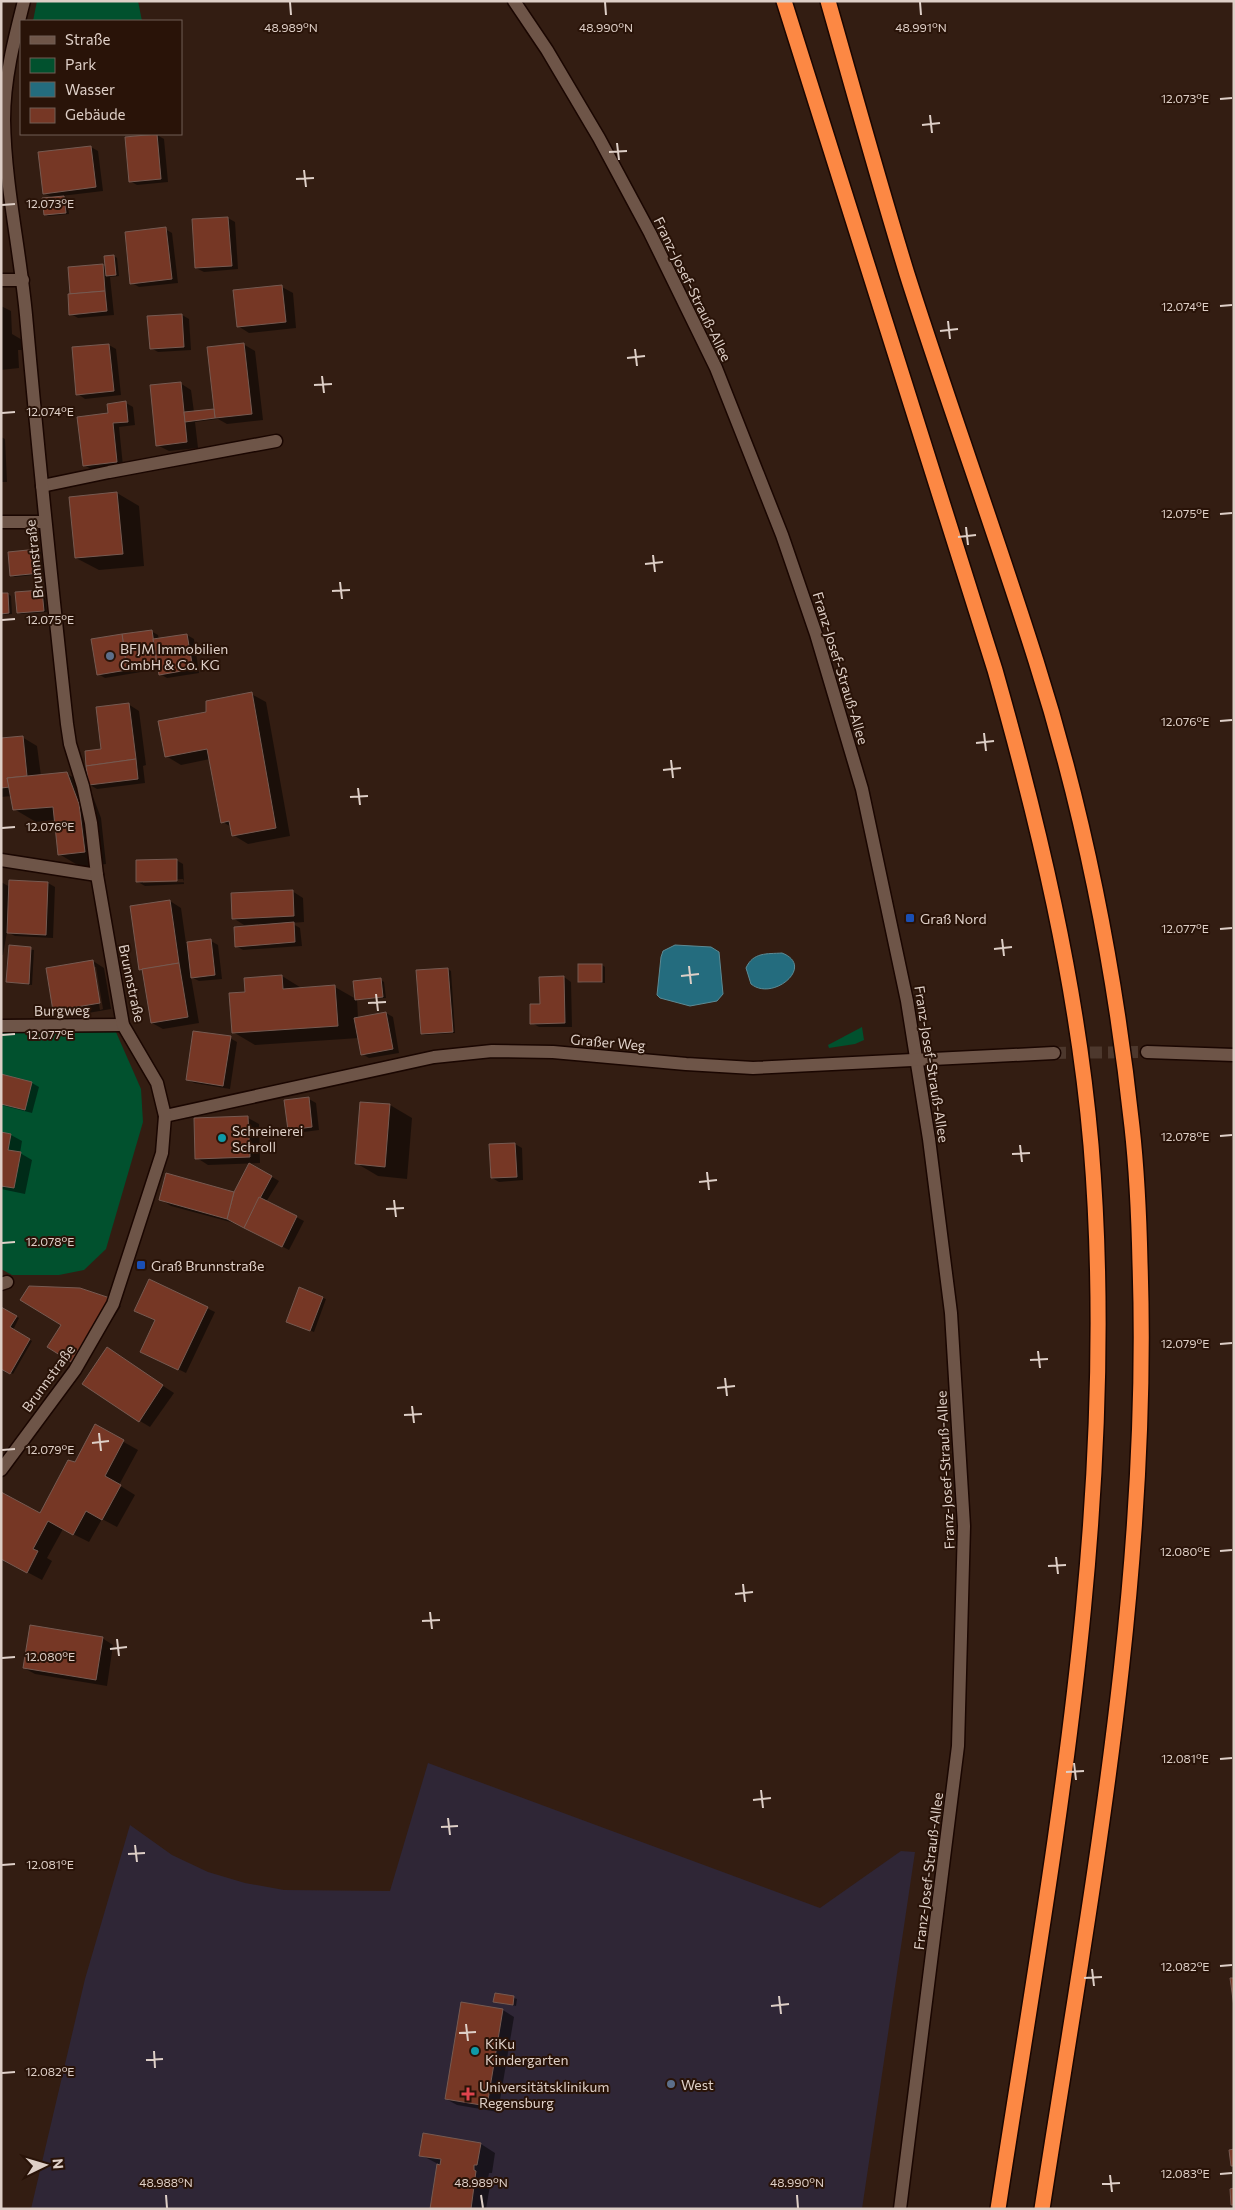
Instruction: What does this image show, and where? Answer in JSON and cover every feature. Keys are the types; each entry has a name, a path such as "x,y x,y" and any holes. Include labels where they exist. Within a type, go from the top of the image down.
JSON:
{"highway":[{"path":"784,1 995,670 1020,761 1061,940 1077,1034 1090,1143 1099,1342 1091,1536 1068,1756 998,2209"},
{"path":"828,1 906,271 1034,654 1060,745 1102,928 1126,1074 1133,1134 1140,1246 1142,1388 1130,1588 1108,1781 1042,2209"}],"street":[{"name":"Brunnstraße","path":"1,1470 75,1370 113,1304 162,1153 165,1116 157,1083 123,1025 90,823 70,744 44,522 23,280 9,178 4,119 9,60 24,1"},
{"name":"Franz-Josef-Strauß-Allee","path":"514,1 547,50 594,130 650,233 716,368 782,535 816,634 862,789 896,946 917,1060 951,1313 964,1526 964,1604 958,1746 900,2209"},
{"path":"1,280 23,280"},
{"path":"42,486 276,441"},
{"path":"1,522 44,522"},
{"path":"1,860 97,874"},
{"name":"Burgweg","path":"1,1026 123,1025"},
{"name":"Graßer Weg","path":"165,1116 434,1057 492,1051 553,1052 753,1068 1054,1054"},
{"path":"1147,1052 1234,1055"}],"shaded area":[{"name":"Universitätsklinikum Regensburg","path":"428,1763 820,1908 901,1851 915,1852 862,2209 31,2209 85,1979 130,1825 172,1855 208,1872 245,1883 284,1890 390,1891"}],"green space":[{"path":"37,1 138,1 142,20 33,20"},
{"path":"862,1027 864,1040 855,1044 829,1048 828,1045"},
{"path":"116,1032 141,1089 143,1122 106,1249 84,1270 59,1275 12,1275 1,1269 1,1033"}],"water":[{"path":"675,945 711,947 719,952 723,994 717,1001 690,1006 660,998 657,995 663,951"},
{"path":"782,953 791,959 795,966 788,980 770,989 760,988 751,984 746,968 752,959 766,954"}],"building":[{"path":"157,135 161,179 129,182 125,137"},
{"path":"91,146 96,187 43,194 38,152"},
{"path":"64,196 66,213 44,215 42,198"},
{"path":"228,217 232,266 195,268 192,219"},
{"path":"166,227 172,279 130,284 125,232"},
{"path":"114,255 116,275 106,276 104,256"},
{"path":"103,264 105,291 70,294 68,267"},
{"path":"282,285 286,322 237,327 233,290"},
{"path":"105,291 107,311 69,315 68,294"},
{"path":"182,314 184,347 150,349 147,316"},
{"path":"244,343 252,414 215,418 207,347"},
{"path":"109,344 114,391 76,395 72,347"},
{"path":"181,382 187,442 156,446 150,385"},
{"path":"126,401 128,422 113,423 117,462 83,466 77,417 108,413 107,404"},
{"path":"214,409 215,418 185,422 184,412"},
{"path":"117,492 123,554 75,558 69,497"},
{"path":"38,549 41,573 10,576 8,552"},
{"path":"42,590 44,611 17,613 15,592"},
{"path":"1,593 8,593 9,613 1,614"},
{"path":"152,630 157,665 127,670 122,634"},
{"path":"122,634 127,670 97,675 91,639"},
{"path":"187,634 193,669 159,675 153,639"},
{"path":"252,692 276,828 232,836 229,821 221,823 207,749 165,757 158,721 206,712 206,701"},
{"path":"129,703 136,759 86,766 85,751 101,749 96,707"},
{"path":"23,736 27,776 7,778 10,787 1,788 1,738"},
{"path":"136,759 138,779 89,785 86,766"},
{"path":"67,772 79,804 85,852 58,855 53,807 13,810 7,778"},
{"path":"177,859 177,881 136,882 136,860"},
{"path":"9,880 48,882 46,935 7,933"},
{"path":"293,890 294,916 232,919 231,893"},
{"path":"170,900 179,963 139,970 130,906"},
{"path":"294,922 295,942 235,947 234,927"},
{"path":"211,939 215,975 191,978 187,942"},
{"path":"9,945 31,947 29,984 6,982"},
{"path":"93,960 100,1003 53,1011 46,968"},
{"path":"179,963 188,1017 151,1023 142,969"},
{"path":"578,964 602,964 602,982 578,982"},
{"path":"448,968 453,1032 421,1034 416,970"},
{"path":"282,975 283,989 335,985 338,1026 232,1033 229,993 245,992 244,978"},
{"path":"564,976 565,1023 530,1024 530,1004 540,1004 539,977"},
{"path":"381,978 383,997 355,1000 353,981"},
{"path":"386,1012 393,1049 361,1055 354,1018"},
{"path":"193,1031 231,1036 223,1086 186,1080"},
{"path":"1,1074 32,1082 25,1110 1,1104"},
{"path":"309,1097 312,1127 288,1130 284,1100"},
{"path":"360,1102 390,1104 385,1167 355,1164"},
{"name":"Schreinerei Schroll","path":"248,1116 250,1157 195,1159 194,1118"},
{"path":"1,1132 11,1134 8,1150 21,1152 14,1188 1,1186"},
{"path":"515,1143 517,1177 491,1178 489,1144"},
{"path":"249,1163 272,1176 244,1228 227,1219 234,1192"},
{"path":"166,1173 234,1192 227,1219 159,1200"},
{"path":"259,1197 297,1216 282,1247 244,1228"},
{"path":"149,1279 208,1307 178,1370 140,1352 155,1320 134,1311"},
{"path":"29,1286 80,1288 110,1298 71,1362 47,1347 61,1325 20,1300"},
{"path":"299,1287 323,1297 310,1331 286,1322"},
{"path":"1,1307 17,1316 10,1327 30,1339 10,1374 1,1369"},
{"path":"107,1347 163,1385 139,1422 82,1384"},
{"path":"95,1424 124,1440 105,1476 121,1485 102,1520 86,1511 73,1535 48,1521 33,1549 38,1551 27,1573 1,1559 1,1492 40,1513 68,1460 75,1462"},
{"path":"30,1625 103,1637 96,1680 23,1668"},
{"path":"1230,1978 1234,1978 1234,2007"},
{"path":"495,1993 514,1996 513,2005 493,2002"},
{"name":"KiKu Kindergarten","path":"461,2002 503,2009 487,2106 445,2099"},
{"path":"423,2133 481,2143 477,2165 474,2165 474,2170 476,2171 471,2209 430,2209 437,2164 440,2165 441,2159 419,2156"},
{"path":"1234,2149 1234,2166 1231,2166 1229,2150"},
{"path":"1234,2188 1234,2205 1231,2205 1230,2189"}],"tunnel":[{"path":"1054,1053 1147,1052"}],"place":[{"name":"BFJM Immobilien GmbH & Co. KG","path":"110,656"},
{"name":"Graß Nord","path":"910,918"},
{"name":"Schreinerei Schroll","path":"222,1138"},
{"name":"Graß Brunnstraße","path":"141,1265"},
{"name":"KiKu Kindergarten","path":"475,2051"},
{"name":"West","path":"671,2084"},
{"name":"Universitätsklinikum Regensburg","path":"468,2094"}]}
